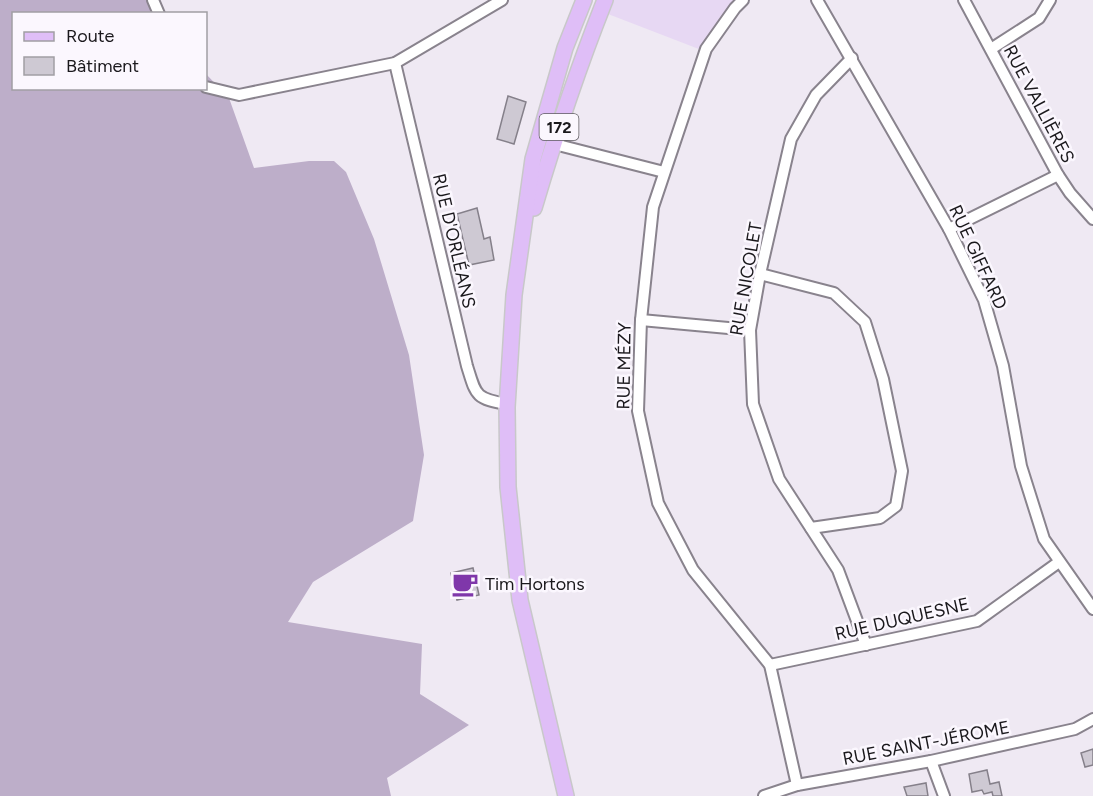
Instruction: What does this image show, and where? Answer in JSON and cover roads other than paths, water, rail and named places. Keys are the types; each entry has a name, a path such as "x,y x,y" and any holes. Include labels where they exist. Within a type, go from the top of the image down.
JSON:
{"main road":[{"name":"172","path":"566,796 520,600 508,487 507,404 510,338 533,159 565,48 584,0"},
{"name":"172","path":"519,256 554,141 605,0"}],"street":[{"path":"207,87 240,94 395,63 502,0"},
{"name":"RUE MÉZY","path":"743,0 706,49 653,207 641,320 638,411 658,503 693,570 770,665 797,785"},
{"name":"RUE GIFFARD","path":"817,0 949,229 984,300 1003,366 1021,466 1044,539 1093,609"},
{"name":"RUE VALLIÈRES","path":"964,0 1058,175 1070,193 1093,219"},
{"path":"991,50 1039,18 1050,0"},
{"name":"RUE NICOLET","path":"852,58 816,95 791,139 760,274 750,330 753,404 779,478 838,570 866,645"},
{"name":"RUE D'ORLÉANS","path":"395,63 474,389 486,400 507,404"},
{"path":"562,146 664,172"},
{"path":"949,229 1058,175"},
{"path":"760,274 834,293 865,322 883,379 902,471 896,506 880,518 811,528"},
{"path":"641,320 750,330"},
{"name":"RUE DUQUESNE","path":"770,665 977,621 1059,562"},
{"name":"RUE SAINT-JÉROME","path":"764,796 797,785 931,761 1075,729 1093,719"},
{"path":"931,761 944,796"}],"place":[{"name":"Tim Hortons","path":"465,584"}]}
